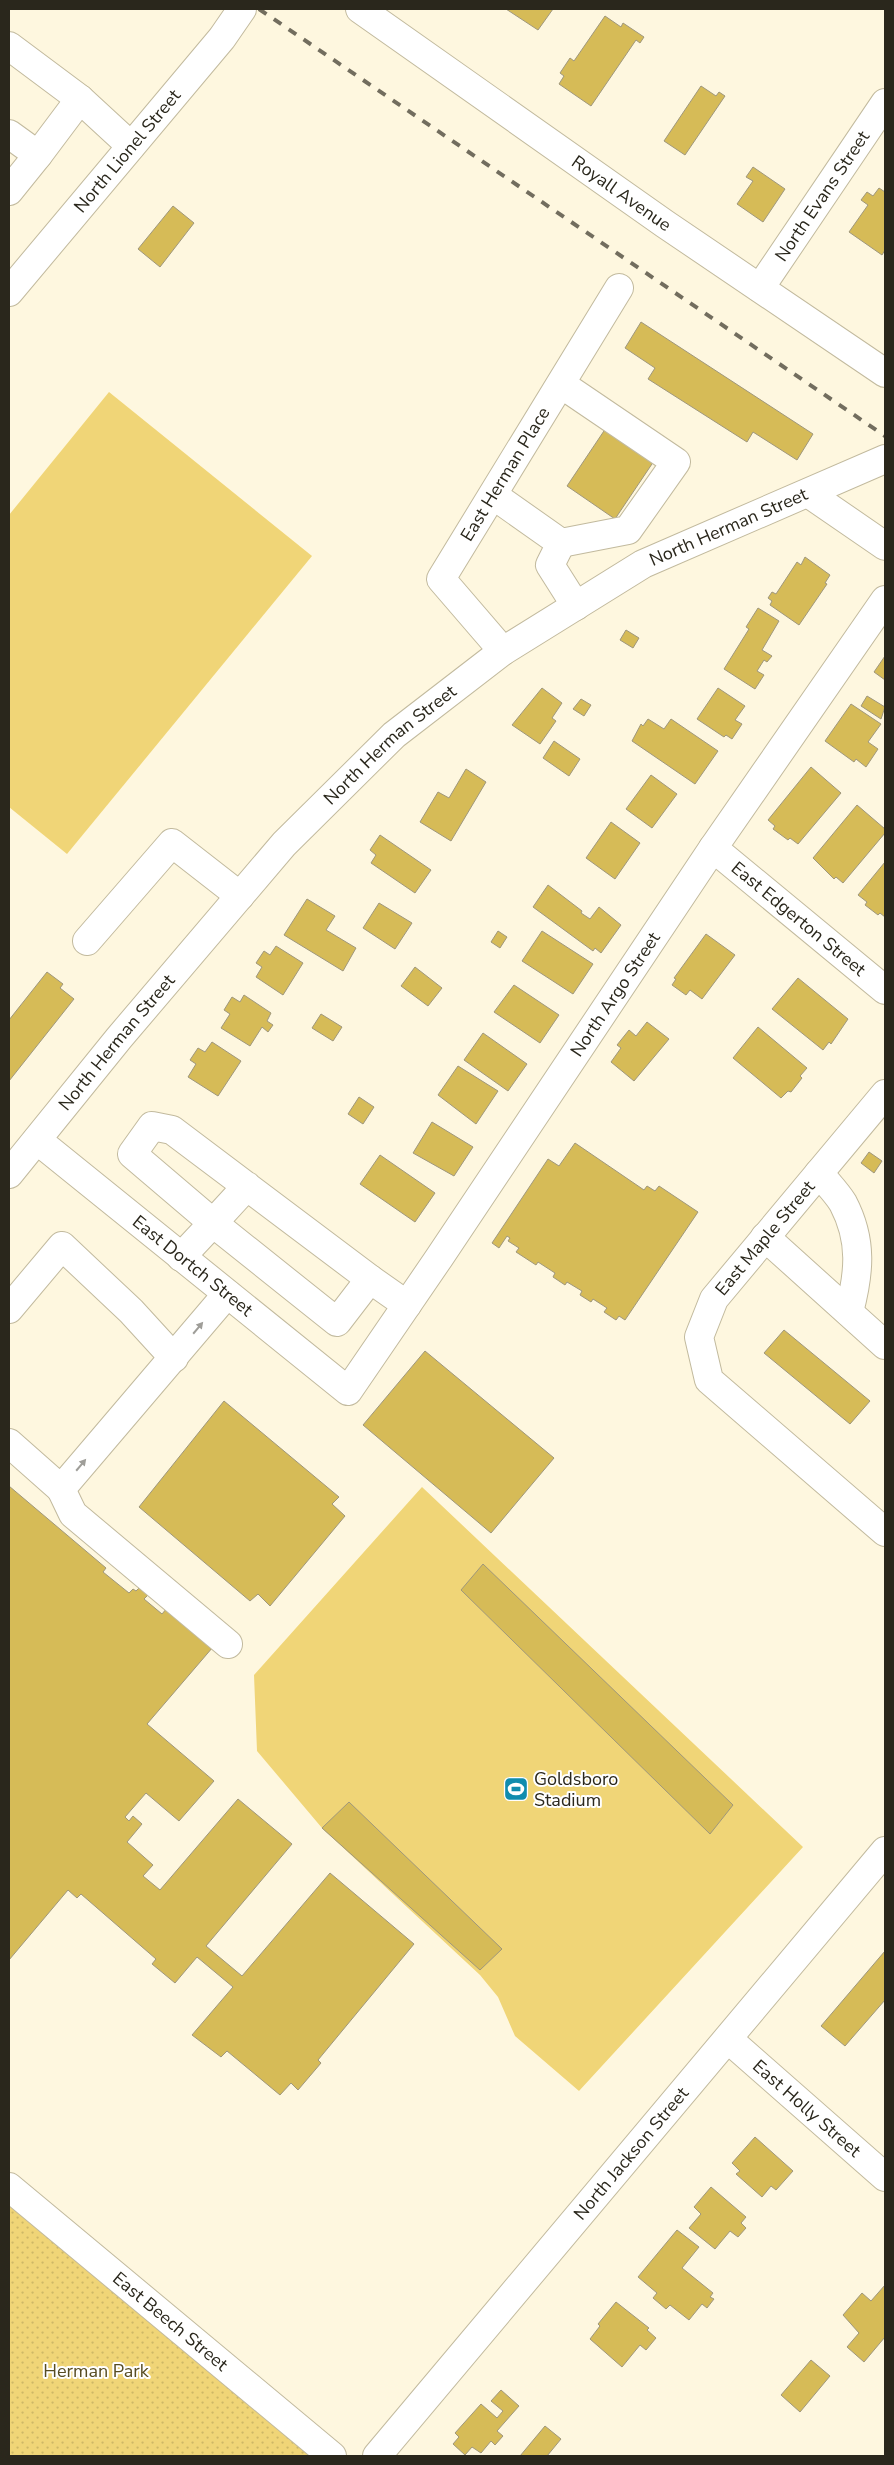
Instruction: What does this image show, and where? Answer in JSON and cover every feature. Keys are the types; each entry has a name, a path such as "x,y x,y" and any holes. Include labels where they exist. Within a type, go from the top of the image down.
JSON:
{"street":[{"name":"North Lionel Street","path":"10,287 222,38 242,9"},
{"name":"Royall Avenue","path":"360,9 657,219 885,373"},
{"path":"9,46 80,99 131,146"},
{"path":"9,191 80,99"},
{"name":"North Evans Street","path":"760,288 885,103"},
{"path":"9,134 38,155"},
{"name":"East Herman Place","path":"503,650 441,579 619,288"},
{"path":"493,495 561,543 628,530 676,462 561,384"},
{"name":"North Herman Street","path":"9,1174 118,1038 284,844 394,735 503,650 643,564 885,459"},
{"path":"808,493 885,546"},
{"path":"561,543 550,565 576,606"},
{"name":"North Argo Street","path":"348,1391 713,848 885,600"},
{"path":"87,940 172,843 240,896"},
{"name":"East Edgerton Street","path":"713,848 885,990"},
{"name":"East Maple Street","path":"885,1094 714,1299 700,1337 709,1380 885,1532"},
{"path":"370,1279 337,1322 213,1223 132,1154 152,1126 172,1130 407,1305"},
{"name":"East Dortch Street","path":"37,1140 348,1391"},
{"path":"819,1173 843,1203 856,1234 858,1279 849,1312"},
{"path":"181,1257 247,1186"},
{"path":"765,1238 885,1345"},
{"path":"9,1309 62,1246 130,1311 174,1358"},
{"path":"61,1489 227,1294"},
{"path":"9,1443 61,1489 73,1514 228,1644"},
{"name":"North Jackson Street","path":"377,2456 885,1851"},
{"name":"East Holly Street","path":"728,2039 885,2177"},
{"name":"East Beech Street","path":"9,2187 332,2456"}],"green space":[{"path":"109,392 312,556 67,854 9,807 9,515"},
{"name":"Goldsboro Stadium","path":"422,1487 803,1847 579,2091 515,2036 498,1997 480,1975 322,1828 257,1751 254,1675"},
{"name":"Herman Park","path":"9,2187 332,2456 9,2456"}],"building":[{"path":"506,9 553,9 538,30"},
{"path":"605,16 621,27 623,23 644,37 640,43 636,40 591,106 559,84 564,76 560,73 570,58 574,61"},
{"path":"701,86 716,96 719,92 725,96 685,155 664,141"},
{"path":"753,167 785,189 763,222 737,204 753,181 746,177"},
{"path":"879,188 885,192 885,250 882,255 849,232 868,205 861,200 867,192 873,196"},
{"path":"173,206 194,223 160,267 138,249"},
{"path":"641,322 813,434 797,460 753,432 747,442 648,379 655,368 625,348"},
{"path":"610,422 658,455 615,519 567,486"},
{"path":"805,557 830,575 825,583 827,584 799,625 770,605 772,601 768,598 772,592 776,594 797,562 801,565"},
{"path":"758,608 779,621 762,650 772,656 767,662 764,660 757,671 764,675 755,689 724,669 749,629 746,627"},
{"path":"626,630 639,638 633,648 620,640"},
{"path":"885,656 885,680 874,672"},
{"path":"542,688 562,703 552,718 556,721 540,744 512,725"},
{"path":"718,688 745,706 735,720 742,724 732,739 726,735 724,737 697,719"},
{"path":"867,696 885,707 881,719 861,706"},
{"path":"581,699 591,705 584,716 573,709"},
{"path":"851,704 881,724 868,742 878,749 866,767 856,759 854,762 825,741"},
{"path":"648,719 664,729 671,719 718,751 695,784 632,741 641,724 643,726"},
{"path":"554,741 580,759 569,776 543,758"},
{"path":"811,767 841,793 798,844 790,838 788,840 773,829 775,826 768,820"},
{"path":"466,769 486,782 451,841 420,822 438,792 449,798"},
{"path":"651,775 677,794 652,828 626,809"},
{"path":"857,805 885,829 885,833 843,883 836,877 834,879 813,858"},
{"path":"611,822 640,843 615,879 586,858"},
{"path":"380,835 431,870 415,893 371,863 376,855 370,850"},
{"path":"885,862 885,917 880,913 878,915 865,905 867,902 858,895"},
{"path":"548,885 590,919 599,907 621,925 601,953 595,948 593,951 533,907"},
{"path":"307,899 335,916 326,930 356,948 343,971 284,935"},
{"path":"379,903 412,923 395,949 363,928"},
{"path":"498,931 507,937 500,948 491,942"},
{"path":"542,931 593,964 573,994 522,961"},
{"path":"706,934 735,955 702,999 690,990 686,995 672,985 676,979 674,978"},
{"path":"276,946 303,963 283,995 256,977 262,967 256,963 264,951 270,955"},
{"path":"415,967 442,988 428,1006 401,986"},
{"path":"47,972 63,984 60,988 74,999 9,1081 9,1020"},
{"path":"798,978 848,1019 831,1044 829,1042 823,1050 772,1009"},
{"path":"514,985 559,1015 540,1043 494,1012"},
{"path":"244,995 271,1013 267,1021 273,1025 268,1032 262,1027 250,1046 221,1028 230,1014 224,1010 232,997 240,1002"},
{"path":"321,1014 342,1027 333,1041 312,1028"},
{"path":"647,1022 669,1039 634,1081 611,1062 621,1048 617,1045 629,1030 636,1036"},
{"path":"758,1027 807,1068 791,1092 788,1091 781,1098 733,1058"},
{"path":"483,1033 527,1064 508,1091 464,1060"},
{"path":"212,1042 241,1061 218,1096 188,1077 196,1064 190,1060 198,1048 205,1052"},
{"path":"458,1066 498,1091 476,1124 438,1095"},
{"path":"359,1097 374,1107 363,1124 348,1114"},
{"path":"432,1122 473,1147 454,1176 413,1153"},
{"path":"575,1143 644,1190 647,1186 655,1191 659,1186 698,1212 625,1320 619,1316 616,1320 604,1312 607,1308 593,1299 591,1302 580,1295 582,1291 567,1282 565,1285 553,1277 555,1273 538,1262 536,1265 516,1252 519,1248 508,1241 510,1238 507,1236 499,1248 492,1243 548,1159 559,1166"},
{"path":"869,1152 882,1161 874,1173 861,1163"},
{"path":"380,1155 435,1193 415,1222 360,1184"},
{"path":"784,1330 870,1401 850,1424 764,1353"},
{"path":"425,1351 554,1458 491,1533 363,1425"},
{"path":"224,1401 339,1497 332,1504 345,1516 270,1606 258,1594 250,1601 139,1507"},
{"path":"9,1486 106,1568 103,1572 129,1593 133,1589 136,1591 142,1585 151,1592 144,1599 162,1614 167,1608 213,1647 147,1724 214,1781 179,1821 146,1793 125,1817 129,1821 133,1816 142,1824 127,1842 153,1865 143,1876 160,1890 238,1799 292,1844 206,1946 242,1976 330,1873 414,1944 318,2060 321,2063 298,2090 291,2083 280,2095 227,2051 221,2057 192,2035 233,1987 197,1957 175,1983 152,1964 156,1959 81,1894 77,1898 68,1890 9,1960"},
{"path":"483,1564 733,1805 710,1834 461,1590"},
{"path":"349,1802 502,1949 480,1970 322,1828"},
{"path":"885,1951 885,2000 845,2046 821,2026"},
{"path":"755,2137 793,2171 776,2190 771,2186 762,2197 736,2174 740,2171 732,2163"},
{"path":"711,2187 746,2217 741,2223 746,2228 738,2237 730,2231 715,2249 689,2228 701,2214 694,2207"},
{"path":"677,2230 699,2247 682,2268 713,2293 710,2297 714,2299 707,2308 702,2304 689,2320 670,2305 666,2309 653,2298 657,2293 638,2277"},
{"path":"885,2285 885,2337 864,2362 847,2347 859,2333 843,2315 862,2293 871,2301"},
{"path":"616,2302 649,2328 647,2330 656,2338 646,2350 640,2345 622,2367 590,2339 600,2326 598,2324"},
{"path":"811,2360 830,2376 800,2412 781,2395"},
{"path":"501,2390 519,2406 497,2431 503,2436 495,2445 491,2441 481,2453 472,2447 465,2455 453,2444 459,2437 455,2433 481,2404 497,2418 503,2411 491,2401"},
{"path":"545,2426 561,2439 547,2456 520,2456"}],"railway":[{"path":"259,9 885,436"}],"place":[{"name":"Goldsboro Stadium","path":"516,1789"}]}
